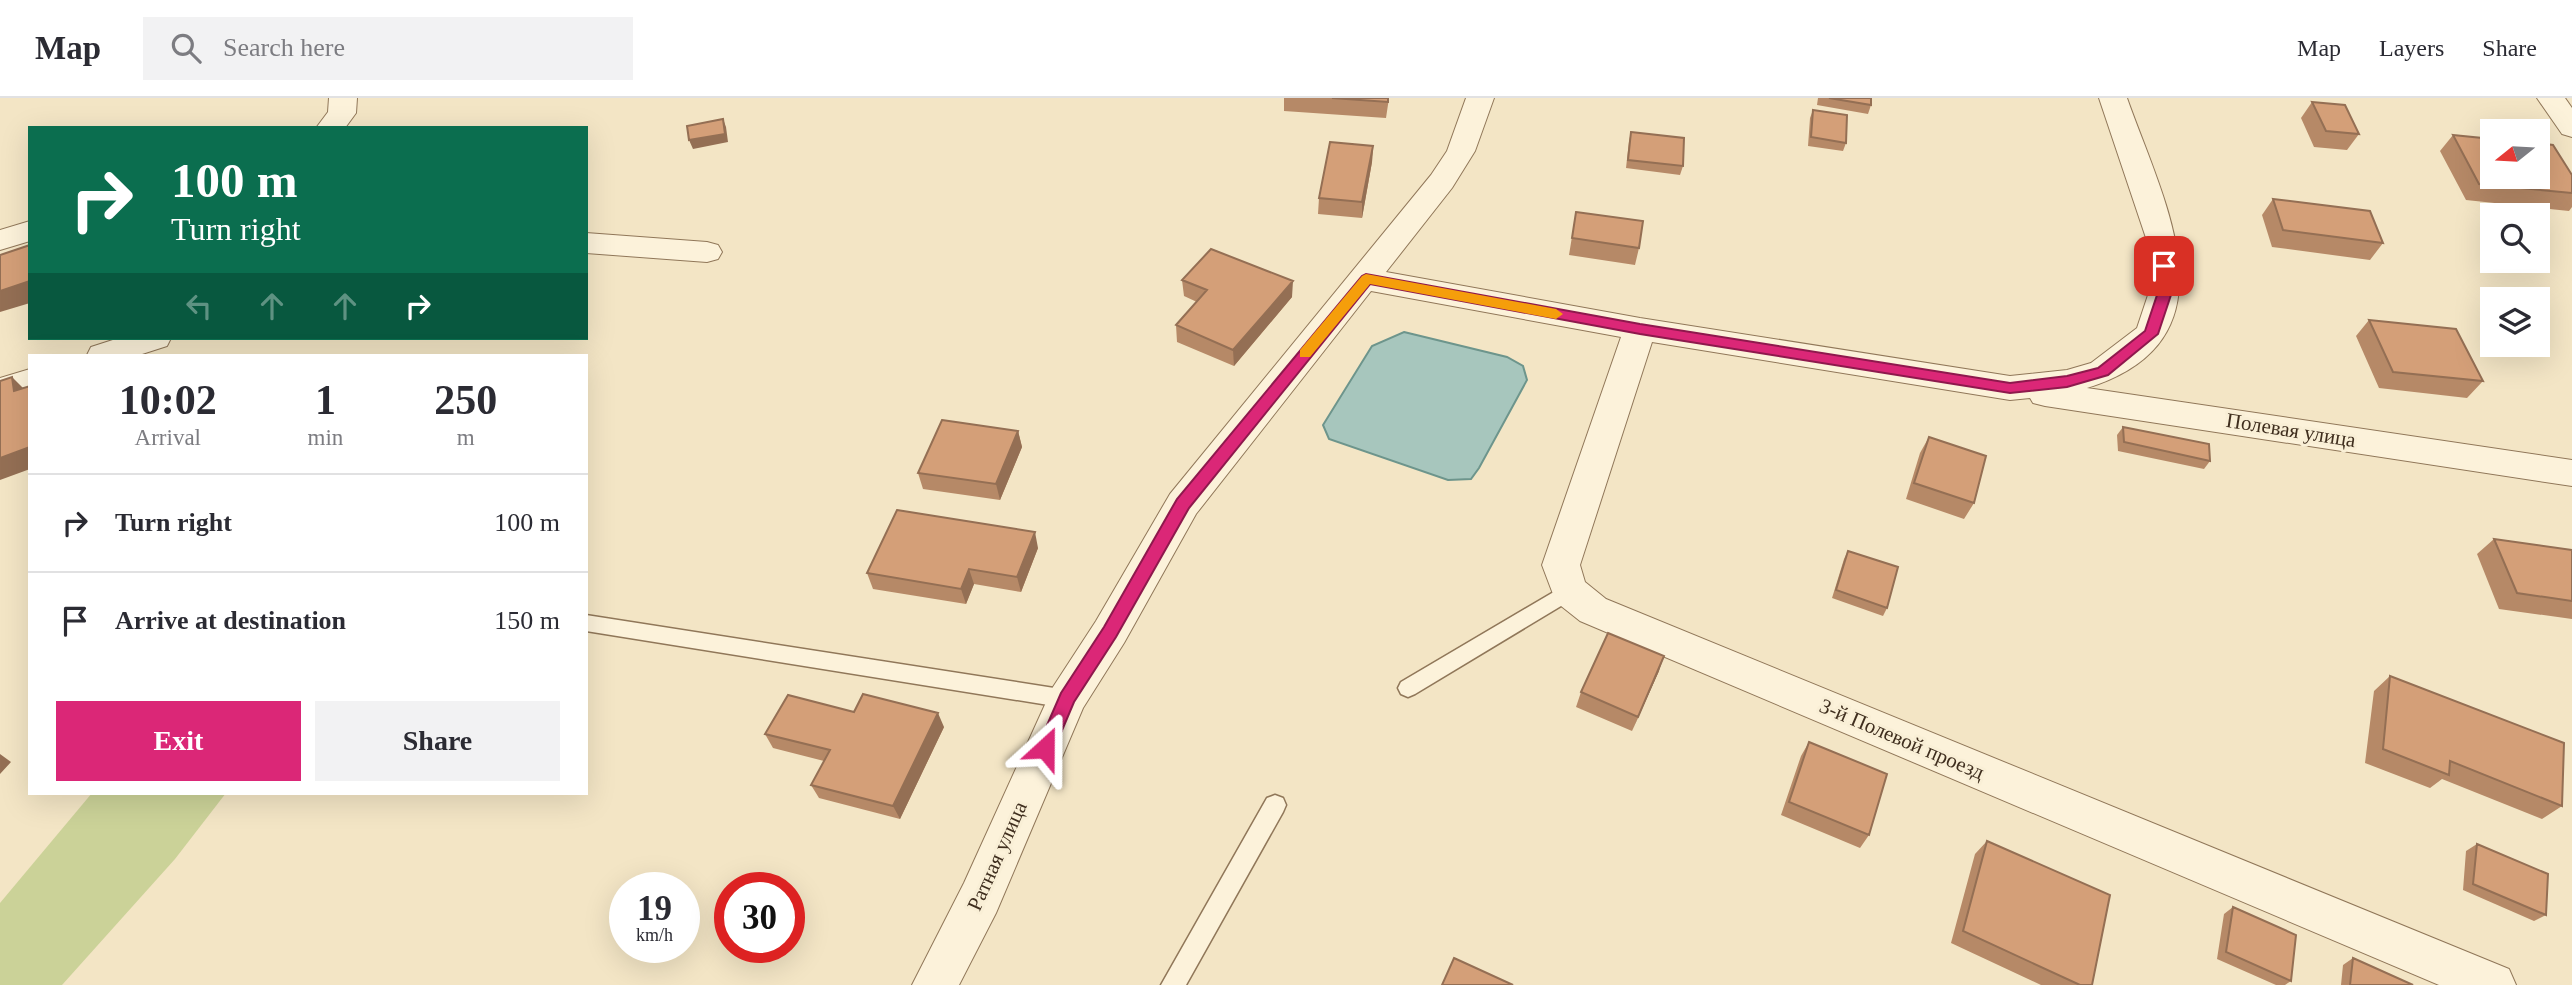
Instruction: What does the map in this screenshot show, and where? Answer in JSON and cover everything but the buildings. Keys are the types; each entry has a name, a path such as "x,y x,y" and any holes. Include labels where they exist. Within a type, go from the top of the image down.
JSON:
{"street":[{"path":"332,126 342,113 343,98"},
{"name":"Ратная улица","path":"935,985 980,898 1067,698 1110,632 1183,504 1442,181 1461,151 1479,98"},
{"path":"1366,279 1640,329 2010,388 2067,382 2103,371 2151,334 2165,292 2162,241 2113,98"},
{"path":"2551,98 2572,128"},
{"path":"0,240 28,232"},
{"path":"588,243 707,252"},
{"path":"1569,592 1561,565 1640,329"},
{"path":"106,354 149,340"},
{"path":"0,391 28,382"},
{"name":"Полевая улица","path":"2010,388 2572,473"},
{"name":"3-й Полевой проезд","path":"1569,592 1593,610 2493,985"}],"lane":[{"path":"1408,688 1569,592"},
{"path":"588,623 1067,698"},
{"path":"1173,985 1275,804"}],"green space":[{"path":"90,795 224,795 175,859 62,985 0,985 0,903"}],"water":[{"path":"1404,332 1507,357 1523,366 1527,380 1471,479 1448,480 1329,439 1323,425 1372,346"}],"slow traffic":[{"path":"1305,354 1366,279 1556,314"}],"route":[{"path":"1045,748 1067,698 1110,632 1183,504 1366,279 1640,329 2010,388 2067,382 2103,371 2151,334 2165,292 2164,266"}]}
